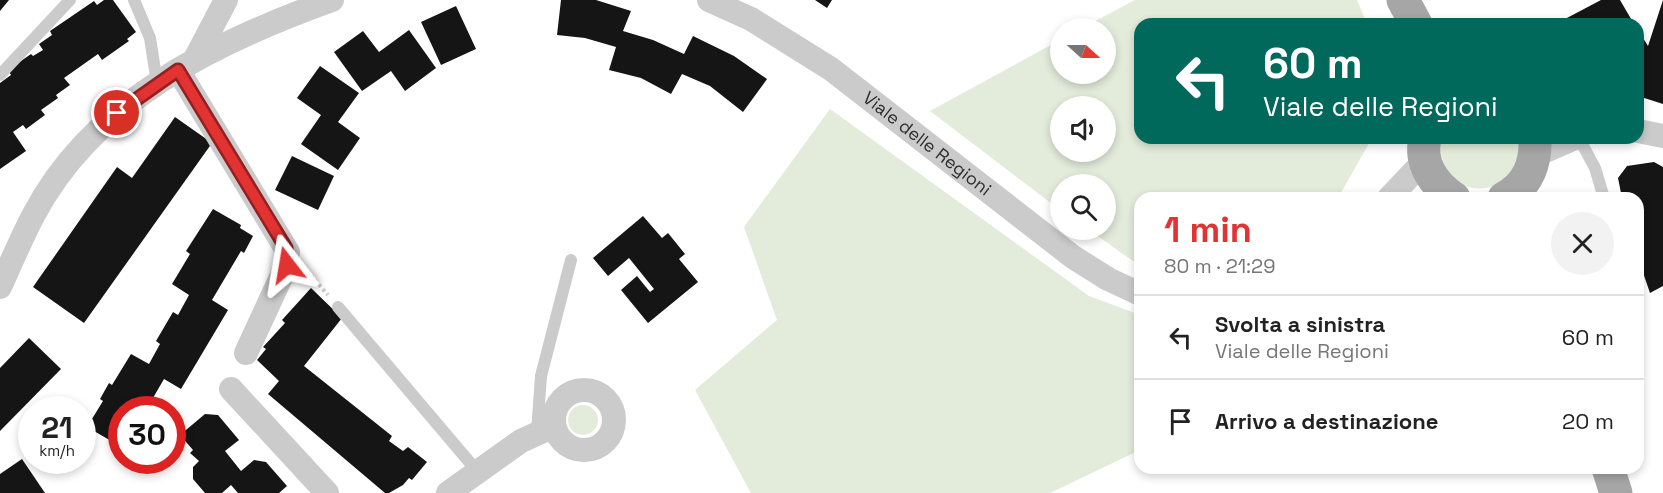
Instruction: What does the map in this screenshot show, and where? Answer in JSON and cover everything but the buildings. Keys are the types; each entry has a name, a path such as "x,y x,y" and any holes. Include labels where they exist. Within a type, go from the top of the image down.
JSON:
{"main road":[{"path":"1403,0 1413,18"},
{"path":"1425,149 1435,181 1447,192"},
{"path":"1610,474 1616,493"}],"street":[{"path":"187,64 226,0"},
{"path":"0,250 33,215 86,142 117,113 187,64 258,29 332,0"},
{"name":"Viale delle Regioni","path":"709,0 751,20 814,57 1073,257 1108,279 1134,291"},
{"path":"187,64 286,248 287,265 246,353"},
{"path":"1644,132 1663,136"},
{"path":"1524,174 1568,144"},
{"path":"1393,192 1425,149"},
{"path":"0,287 33,215"},
{"path":"231,389 327,493"},
{"path":"448,493 477,471 545,429"}],"lane":[{"path":"0,75 70,0"},
{"path":"134,0 150,38 157,83"},
{"path":"1581,144 1595,168 1602,192"},
{"path":"545,429 537,403 543,366 571,260"},
{"path":"338,307 477,471"}],"path":[{"path":"286,248 338,307"}],"green space":[{"path":"1135,0 1357,0 1364,18 1134,18 1134,144 1369,144 1341,192 1134,192 1134,261 1103,240 1116,240 1116,174 1050,174 1050,202 930,111 1050,45 1050,84 1116,84 1116,18 1101,18"},
{"path":"830,109 1089,296 1134,313 1134,453 1050,493 751,493 695,390 777,320 744,227"},
{"path":"1438,144 1520,144 1511,172 1496,185 1487,188 1468,187 1449,179"},
{"path":"583,405 593,410 598,420 593,430 583,435 573,430 568,420 573,410"}],"route":[{"path":"117,113 143,92 178,70 286,248 287,265"}]}
